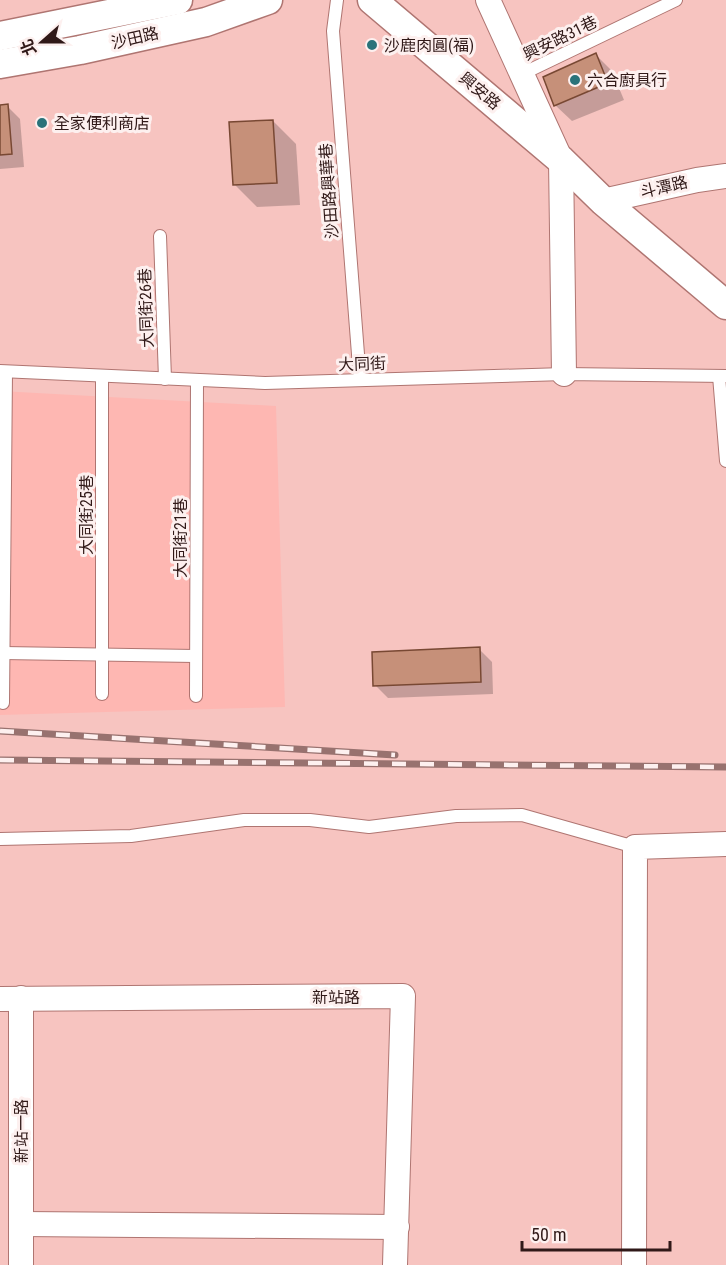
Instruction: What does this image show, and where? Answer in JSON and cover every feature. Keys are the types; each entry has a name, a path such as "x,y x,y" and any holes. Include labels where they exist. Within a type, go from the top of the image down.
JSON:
{"street":[{"name":"沙田路","path":"0,36 177,0"},
{"name":"沙田路","path":"0,64 80,50 206,22 268,0"},
{"name":"興安路","path":"372,0 561,160 603,201 726,305"},
{"name":"興安路","path":"488,0 561,160"},
{"path":"561,160 564,374"},
{"name":"斗潭路","path":"603,201 697,180 726,176"},
{"path":"634,1265 635,847 726,844"},
{"name":"新站路","path":"10,998 403,996 395,1265"},
{"name":"新站一路","path":"10,998 21,1265"},
{"path":"21,1224 397,1227"}],"lane":[{"name":"沙田路興華巷","path":"337,0 333,31 360,380"},
{"name":"興安路31巷","path":"522,74 676,0"},
{"name":"大同街26巷","path":"160,236 165,378"},
{"name":"大同街","path":"3,372 265,383 564,374 723,376"},
{"path":"3,372 3,703"},
{"name":"大同街25巷","path":"102,376 102,694"},
{"path":"723,376 726,461"},
{"name":"大同街21巷","path":"196,696 198,380"},
{"path":"3,653 195,656"},
{"path":"0,839 131,836 244,820 310,820 369,827 456,816 522,814 635,847"}],"shaded area":[{"path":"0,391 276,406 285,707 0,715"}],"building":[{"name":"六合廚具行","path":"596,53 608,83 554,106 543,77"},
{"path":"8,104 12,154 0,155 0,105"},
{"path":"273,120 277,183 233,185 229,122"},
{"path":"480,647 481,682 373,686 372,652"}],"railway":[{"path":"0,731 395,755"},
{"path":"0,760 726,767"}],"place":[{"name":"沙鹿肉圓(福)","path":"372,45"},
{"name":"六合廚具行","path":"575,80"},
{"name":"全家便利商店","path":"42,123"}]}
